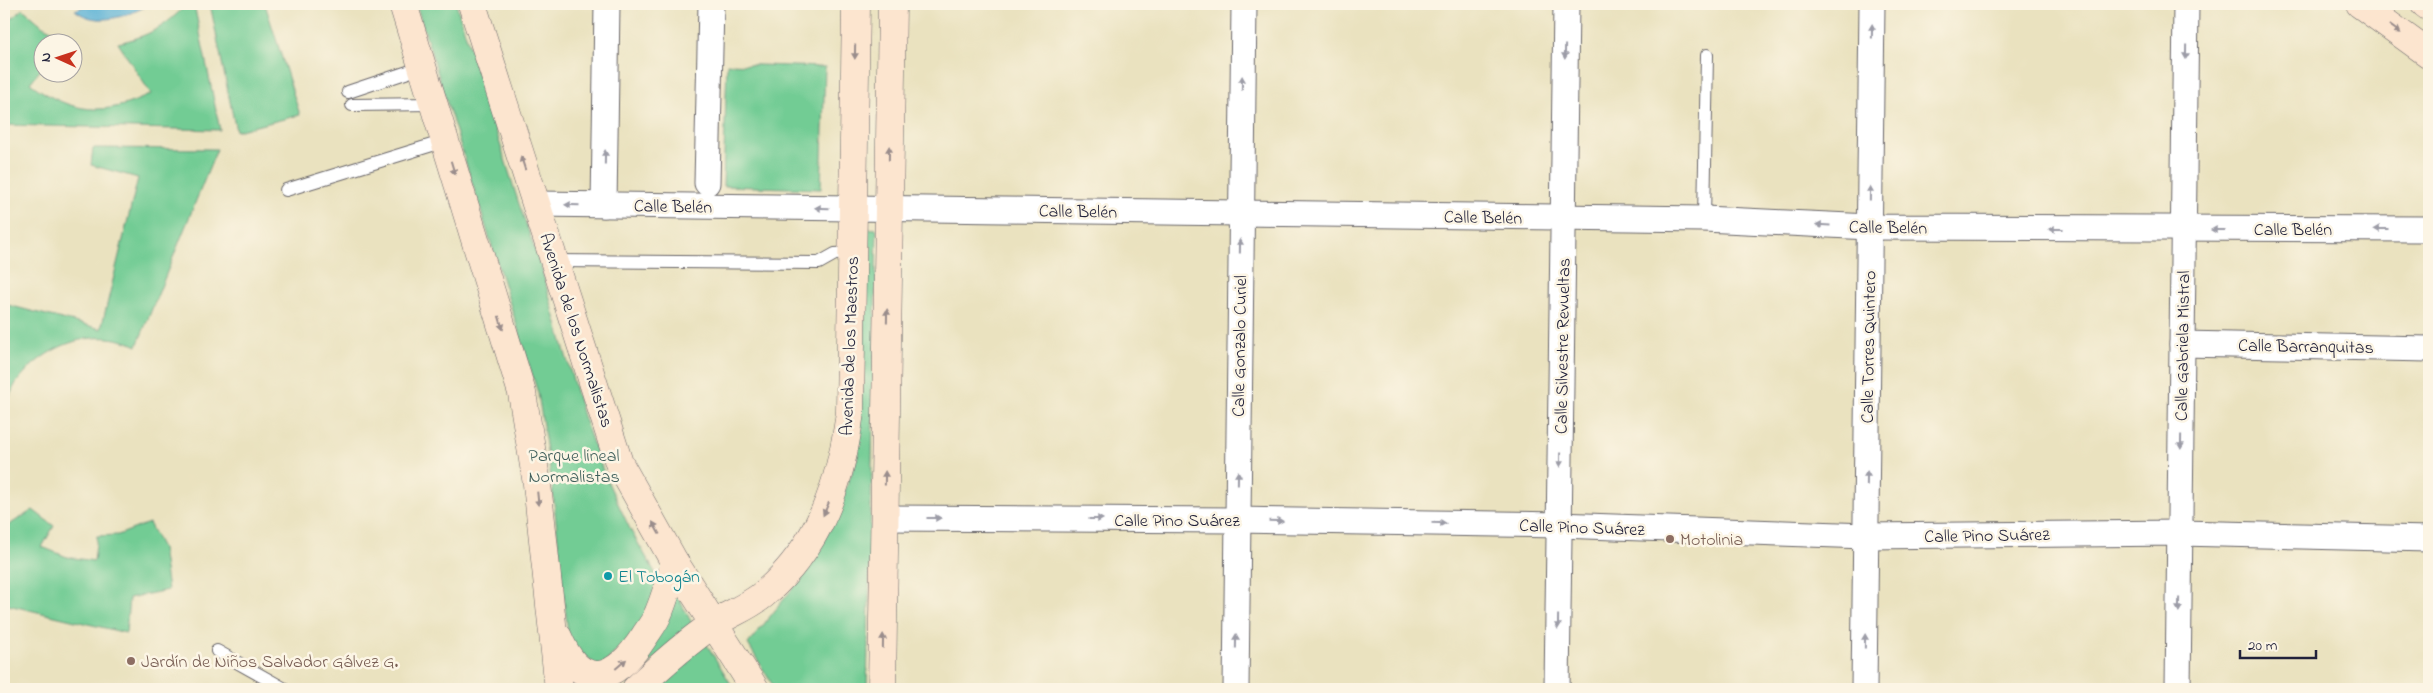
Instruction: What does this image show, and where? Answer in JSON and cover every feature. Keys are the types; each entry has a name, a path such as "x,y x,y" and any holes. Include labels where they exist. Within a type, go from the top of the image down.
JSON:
{"street":[{"path":"403,4 522,393 537,484 559,689"},
{"name":"Avenida de los Normalistas","path":"472,4 619,463 676,563 714,624 742,676"},
{"path":"604,205 607,4"},
{"path":"707,183 712,4"},
{"name":"Avenida de los Maestros","path":"636,689 714,624 763,595 786,572 807,547 836,484 846,445 850,412 856,4"},
{"name":"Avenida de los Maestros","path":"882,689 892,4"},
{"name":"Calle Gonzalo Curiel","path":"1236,689 1240,214 1244,4"},
{"name":"Calle Silvestre Revueltas","path":"1558,689 1566,4"},
{"name":"Calle Torres Quintero","path":"1864,689 1872,4"},
{"name":"Calle Gabriela Mistral","path":"2178,689 2186,4"},
{"path":"2360,4 2429,54"},
{"path":"2425,4 2429,7"},
{"name":"Calle Belén","path":"536,204 1704,219 1870,227 2184,230 2429,229"},
{"name":"Calle Barranquitas","path":"2182,344 2429,349"},
{"name":"Calle Pino Suárez","path":"885,518 1237,520 1559,525 1866,536 2180,533 2429,539"},
{"path":"552,624 566,657 576,668 586,674 597,676 610,673 633,653 658,615 676,563"}],"lane":[{"path":"1704,219 1707,55"},
{"path":"348,92 423,67"},
{"path":"352,105 434,104"},
{"path":"286,190 445,141"},
{"path":"554,261 819,263 835,254 852,253"},
{"path":"216,651 286,689"}],"green space":[{"path":"187,4 194,4 220,130 4,125 4,25 23,9 43,26 55,32 32,32 32,80 30,83 60,101 89,109 118,106 151,94 118,43 148,34 171,19"},
{"path":"210,4 265,4 300,115 236,131"},
{"name":"Parque lineal Normalistas","path":"416,4 456,4 519,204 541,267 583,416 605,476 631,531 660,581 645,621 600,668 569,644 552,484 538,393"},
{"path":"727,64 825,67 821,189 723,186"},
{"path":"93,148 217,149 137,346 120,340 103,338 87,339 55,349 27,370 16,383 4,411 4,304 101,329 138,178 91,165"},
{"path":"865,228 877,229 867,689 775,689 748,644 797,583 831,528 858,456"},
{"path":"33,510 54,526 42,547 67,557 94,561 97,536 118,535 149,523 162,548 168,590 129,598 126,633 4,604 4,528"},
{"path":"675,592 693,625 647,666 639,658"},
{"path":"704,640 734,689 647,689"}],"water":[{"path":"90,4 150,4 123,16 102,19 83,15 75,10"}],"place":[{"name":"Motolinia","path":"1670,539"},
{"name":"El Tobogán","path":"608,576"},
{"name":"Jardín de Niños Salvador Gálvez G.","path":"131,661"}]}
